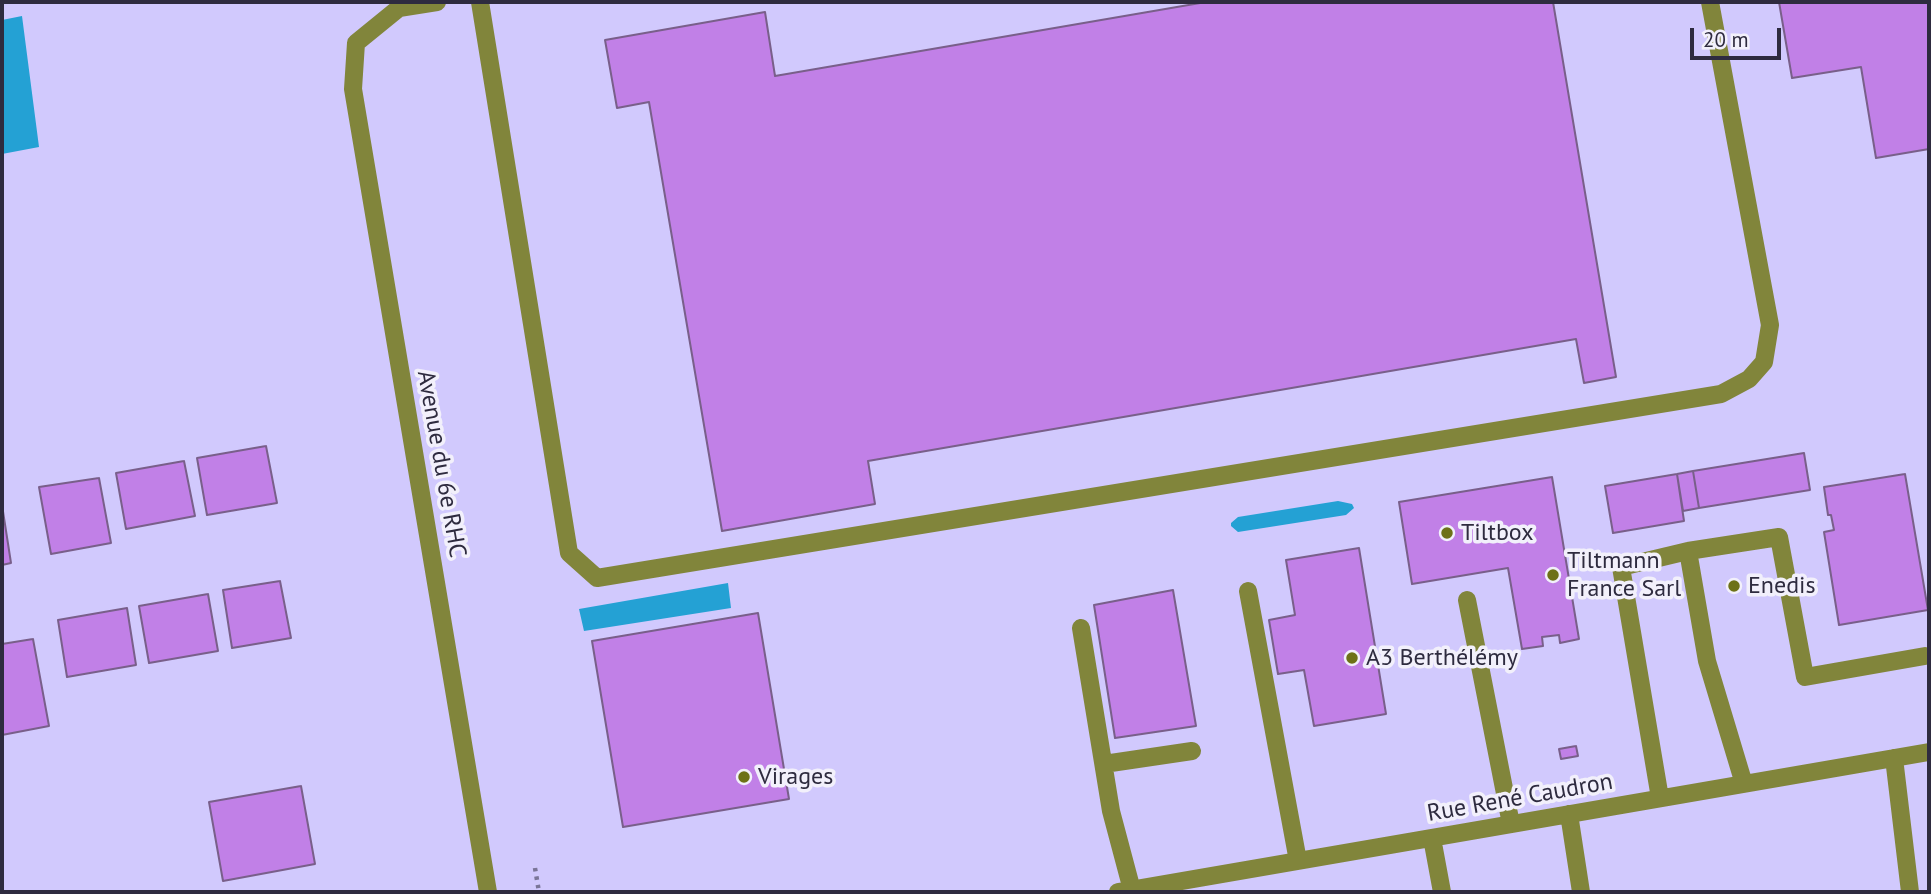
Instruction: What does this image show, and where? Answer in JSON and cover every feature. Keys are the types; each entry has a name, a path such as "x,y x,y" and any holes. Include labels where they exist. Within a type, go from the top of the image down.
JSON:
{"street":[{"name":"Avenue du 6e RHC","path":"438,2 399,8 356,43 353,89 488,892"},
{"path":"480,2 569,553 597,578 1721,394 1749,379 1764,362 1770,325 1710,2"},
{"path":"1660,799 1621,567 1688,551 1779,537 1805,677 1925,656"},
{"path":"1688,551 1707,662 1744,784"},
{"path":"1248,591 1298,861"},
{"path":"1467,600 1511,824"},
{"path":"1081,628 1125,891"},
{"path":"1104,764 1192,751"},
{"name":"Rue René Caudron","path":"1125,891 1929,752"},
{"path":"1894,758 1910,892"},
{"path":"1569,814 1581,892"},
{"path":"1432,838 1442,892"}],"path":[{"path":"535,868 540,892"}],"water":[{"path":"22,16 39,147 2,154 2,20"},
{"path":"1338,501 1352,504 1354,508 1346,515 1238,532 1231,526 1238,517"},
{"path":"728,583 731,608 584,631 579,609"}],"building":[{"path":"1206,2 1553,2 1616,377 1584,383 1576,339 868,461 875,504 722,531 649,102 617,108 605,40 765,12 775,76"},
{"path":"1779,2 1929,2 1929,149 1876,158 1861,67 1792,78"},
{"path":"266,446 277,503 207,515 197,458"},
{"path":"1804,453 1810,490 1699,508 1693,471"},
{"path":"184,461 195,516 126,529 116,473"},
{"path":"1693,471 1699,508 1683,511 1677,474"},
{"path":"1677,474 1684,521 1613,533 1605,486"},
{"path":"1905,474 1928,610 1839,625 1824,532 1834,530 1831,515 1828,515 1824,487"},
{"path":"1552,477 1579,639 1560,643 1559,635 1542,637 1543,646 1522,649 1508,568 1412,584 1399,502"},
{"path":"99,478 111,543 51,554 39,487"},
{"path":"2,505 11,563 2,565"},
{"path":"1359,548 1386,714 1314,726 1304,670 1278,674 1269,620 1295,615 1286,560"},
{"path":"280,581 291,638 232,648 223,590"},
{"path":"1173,590 1196,726 1115,738 1094,605"},
{"path":"208,594 218,651 149,663 139,606"},
{"path":"127,608 136,665 67,677 58,620"},
{"path":"758,613 789,799 623,827 592,641"},
{"path":"33,639 49,726 2,735 2,644"},
{"path":"1576,746 1578,756 1561,759 1559,749"},
{"path":"301,786 315,864 223,881 209,802"}],"place":[{"name":"Tiltbox","path":"1447,533"},
{"name":"Tiltmann France Sarl","path":"1553,575"},
{"name":"Enedis","path":"1734,586"},
{"name":"A3 Berthélémy","path":"1352,658"},
{"name":"Virages","path":"744,777"}]}
